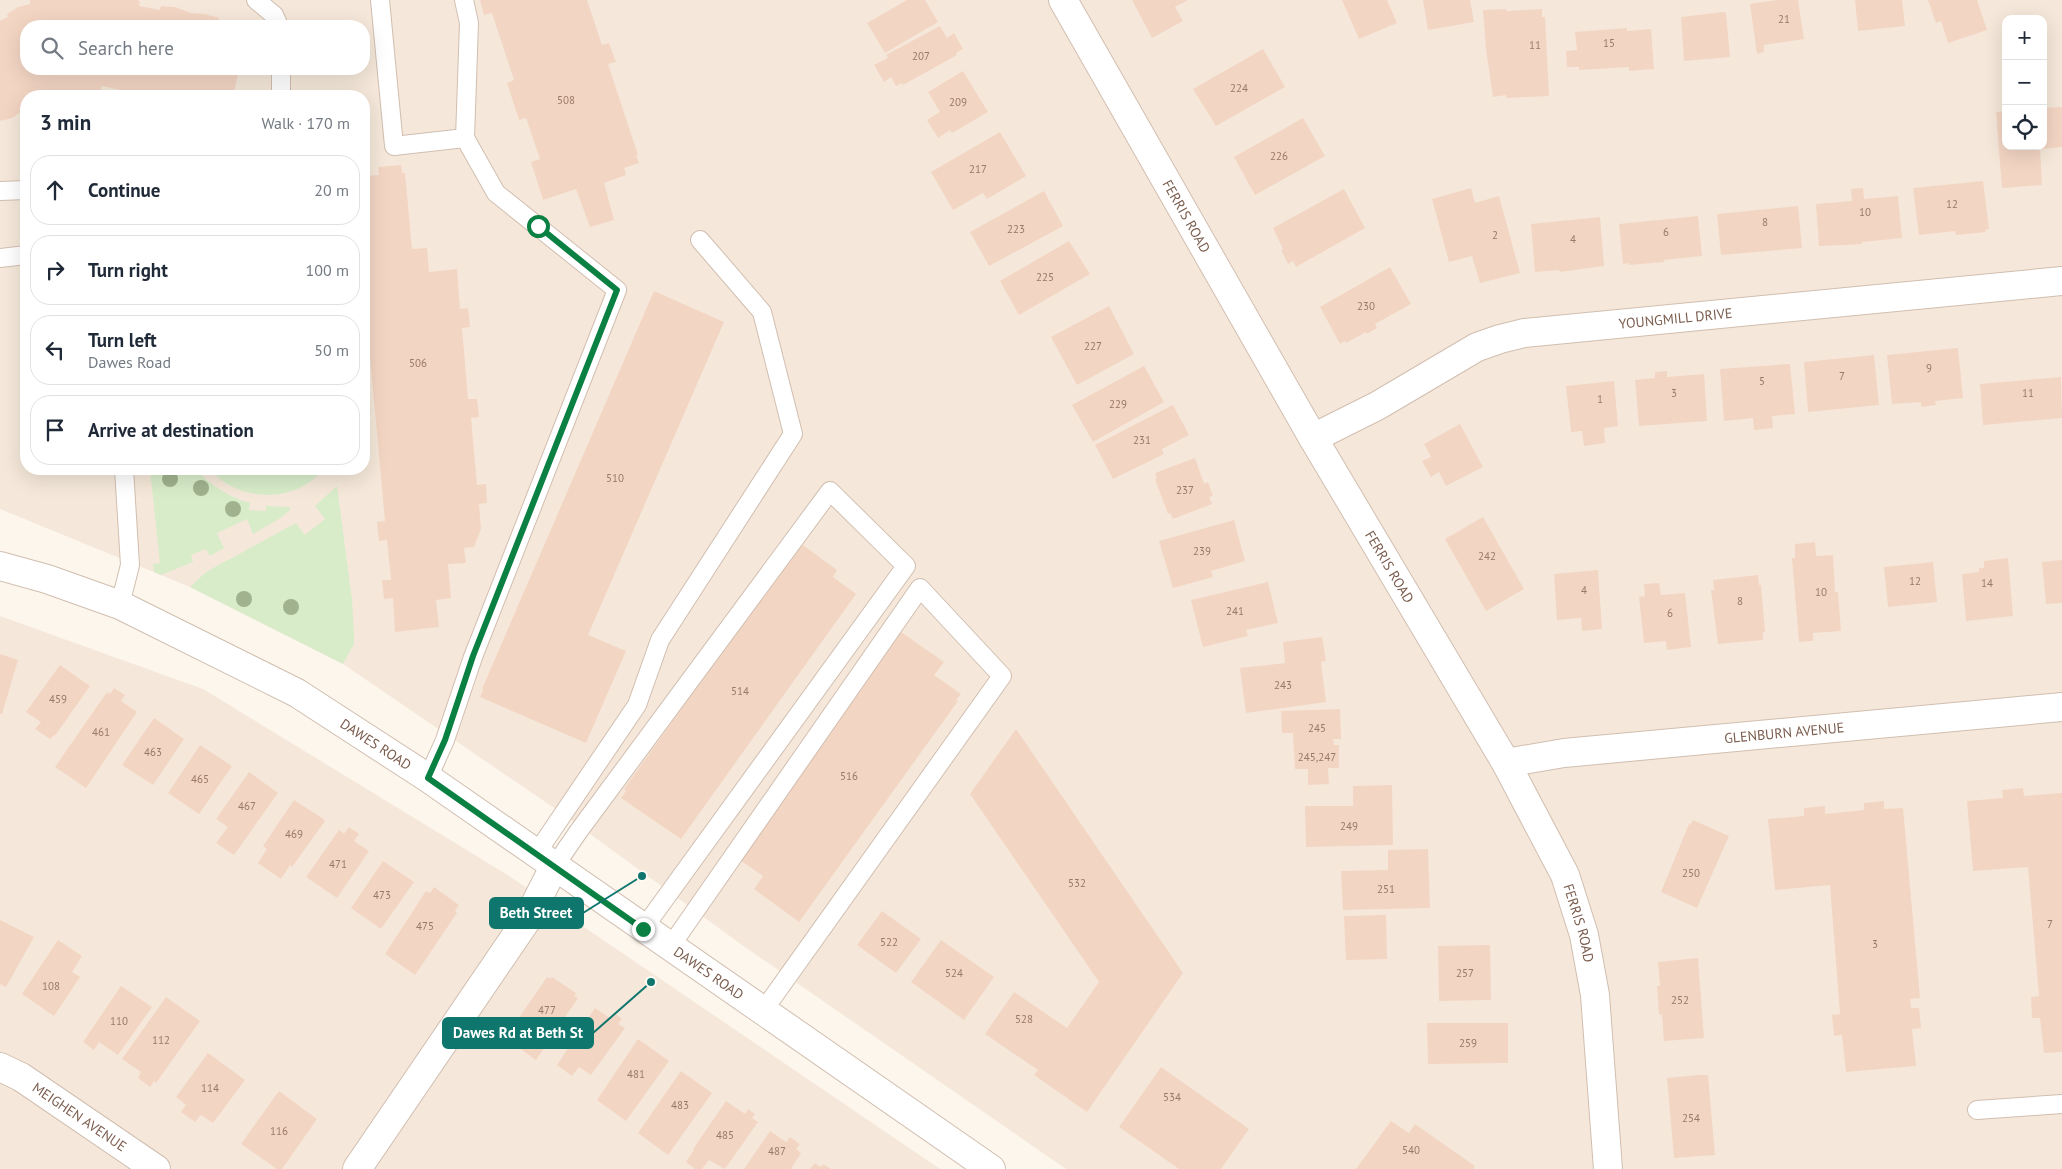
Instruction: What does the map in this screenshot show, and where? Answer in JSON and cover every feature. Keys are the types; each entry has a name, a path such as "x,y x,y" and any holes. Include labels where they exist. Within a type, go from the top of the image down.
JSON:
{"street":[{"name":"FERRIS ROAD","path":"1062,0 1313,438 1506,763 1565,875 1584,935 1595,995 1608,1169"},
{"name":"YOUNGMILL DRIVE","path":"1313,438 1377,406 1477,347 1524,333 2062,281"},
{"name":"DAWES ROAD","path":"0,566 47,579 120,604 297,693 428,778 991,1169"},
{"name":"GLENBURN AVENUE","path":"1506,763 1564,753 2062,708"},
{"path":"356,1169 528,918 545,860"},
{"name":"MEIGHEN AVENUE","path":"0,1067 21,1077 156,1169"}],"lane":[{"path":"256,0 274,15 276,20"},
{"path":"380,0 394,146 465,138"},
{"path":"428,778 445,740 473,656 617,290 496,193 465,138 469,23 464,0"},
{"path":"281,75 281,90"},
{"path":"0,191 20,190"},
{"path":"545,860 637,706 660,640 793,434 762,312 700,240"},
{"path":"0,258 20,256"},
{"path":"120,604 130,565 124,475"},
{"path":"545,860 578,832 830,491 906,566 643,929"},
{"path":"670,947 920,588 1002,676 764,1011"},
{"path":"1977,1110 2062,1104"}],"shaded area":[{"path":"0,0 2062,0 2062,1169 1066,1169 742,945 560,812 343,664 190,587 0,509"},
{"path":"0,616 203,689 506,874 940,1169 0,1169"}],"green space":[{"path":"151,475 202,475 220,490 250,503 249,510 266,511 266,506 290,507 290,510 279,519 253,534 247,519 217,533 224,548 210,556 206,549 191,555 193,562 161,575 154,572 153,564 160,563"},
{"path":"217,475 317,475 298,489 267,495 235,488"},
{"path":"337,486 352,600 354,634 354,644 343,664 190,587 206,572 296,523 305,535 325,519 315,506"}],"building":[{"path":"30,0 136,0 140,1 139,6 160,10 161,6 175,7 191,13 219,18 219,20 20,20 20,75 238,75 234,90 120,90 102,86 101,90 20,90 20,113 12,118 0,121 0,21 8,17 7,14 18,7 30,4"},
{"path":"480,0 587,0 602,45 609,43 616,62 608,64 639,163 624,168 626,175 604,183 614,220 590,227 576,189 543,200 531,162 540,159 526,118 519,120 507,83 514,80 492,13 484,15"},
{"path":"907,0 925,0 938,22 885,53 867,23"},
{"path":"1132,0 1188,0 1175,7 1183,21 1152,38"},
{"path":"1342,0 1387,0 1397,23 1359,39"},
{"path":"1423,0 1470,0 1474,22 1428,30"},
{"path":"1777,0 1798,0 1804,39 1764,45 1764,52 1757,54 1750,4"},
{"path":"1855,0 1902,0 1905,26 1858,31"},
{"path":"1928,0 1977,0 1987,30 1948,43 1941,21 1936,23"},
{"path":"1506,9 1506,11 1542,9 1542,17 1545,17 1549,96 1506,98 1506,95 1493,97 1483,10"},
{"path":"1726,13 1730,57 1684,61 1681,17"},
{"path":"940,26 947,38 954,33 963,49 956,53 957,55 903,85 902,83 896,86 891,77 884,82 874,65 888,58 886,55"},
{"path":"1627,28 1627,31 1651,29 1654,69 1629,71 1629,67 1579,70 1579,67 1567,67 1566,51 1577,50 1575,32"},
{"path":"1263,49 1285,87 1216,126 1193,89"},
{"path":"963,71 988,112 952,133 950,130 938,138 927,120 940,112 928,92"},
{"path":"2062,107 2062,147 2047,148 2047,108"},
{"path":"2002,111 2002,150 2040,150 2042,185 2002,188 1996,112"},
{"path":"1303,118 1325,156 1255,195 1234,157"},
{"path":"1000,132 1026,176 987,199 983,193 953,210 931,172"},
{"path":"401,165 402,173 405,173 412,249 427,248 429,272 457,269 460,309 468,308 470,327 462,328 468,399 477,399 479,417 471,418 477,485 486,484 487,503 479,504 481,529 474,547 464,548 466,563 448,564 451,598 436,600 439,627 395,632 393,598 384,599 382,580 391,580 387,540 379,541 377,522 385,521 370,357 370,176 379,175 378,167"},
{"path":"1983,181 1989,229 1985,230 1986,232 1956,235 1955,231 1919,235 1913,188"},
{"path":"1471,188 1475,203 1499,196 1520,273 1480,283 1472,256 1449,262 1432,199"},
{"path":"1863,188 1864,199 1898,196 1902,238 1862,242 1862,244 1819,246 1816,204 1852,201 1851,189"},
{"path":"1344,189 1365,228 1296,267 1293,261 1288,264 1273,228"},
{"path":"1044,191 1063,226 989,266 970,232"},
{"path":"1798,206 1802,248 1721,255 1717,214"},
{"path":"1698,216 1702,256 1664,260 1664,262 1623,264 1619,224"},
{"path":"1600,217 1604,266 1560,272 1559,270 1535,272 1531,224"},
{"path":"1069,241 1090,274 1019,315 1000,281"},
{"path":"1390,267 1411,304 1375,324 1377,328 1367,334 1366,332 1346,343 1345,341 1340,344 1320,307"},
{"path":"654,291 724,322 588,635 626,651 586,743 480,697"},
{"path":"1109,306 1134,354 1077,385 1051,337"},
{"path":"1958,348 1963,398 1935,401 1936,405 1921,407 1921,402 1892,404 1887,355"},
{"path":"1874,355 1879,405 1808,412 1804,362"},
{"path":"1790,364 1795,414 1772,416 1773,428 1754,430 1753,418 1724,421 1720,369"},
{"path":"1144,366 1164,402 1093,442 1072,405"},
{"path":"1667,371 1667,377 1704,374 1707,421 1639,426 1635,380 1655,378 1655,372"},
{"path":"2061,377 2062,418 1983,425 1980,384"},
{"path":"1614,381 1618,426 1604,428 1605,443 1584,446 1582,431 1571,432 1566,386"},
{"path":"1173,405 1189,435 1162,449 1164,454 1113,479 1095,445"},
{"path":"1460,424 1483,467 1446,486 1439,472 1431,477 1422,461 1431,457 1424,444"},
{"path":"1195,458 1204,484 1208,482 1213,496 1209,497 1212,504 1173,519 1170,513 1168,514 1155,479 1157,479 1155,473"},
{"path":"1483,517 1524,589 1486,611 1445,539"},
{"path":"1234,520 1245,561 1211,571 1213,577 1173,588 1159,541"},
{"path":"1815,542 1816,556 1833,555 1835,592 1838,592 1841,631 1813,633 1813,641 1799,642 1792,558 1795,558 1795,544"},
{"path":"800,543 837,570 833,577 856,594 681,839 621,798 626,791 624,789"},
{"path":"2008,558 2013,616 1966,621 1962,574 1979,572 1979,568 1984,568 1984,561"},
{"path":"2062,560 2062,603 2046,604 2042,562"},
{"path":"1933,562 1937,602 1888,607 1884,567"},
{"path":"1598,570 1602,629 1582,631 1581,618 1557,620 1554,574"},
{"path":"1758,575 1759,585 1761,585 1765,632 1763,632 1763,640 1718,644 1711,590 1714,590 1713,580"},
{"path":"1268,582 1278,623 1246,630 1248,636 1203,647 1191,600"},
{"path":"1659,583 1661,595 1685,593 1691,647 1667,650 1666,641 1644,643 1639,597 1645,596 1644,584"},
{"path":"898,630 944,662 934,675 961,694 956,700 958,701 799,922 754,889 763,876 737,858"},
{"path":"1322,637 1326,661 1321,662 1326,702 1246,713 1240,668 1285,663 1283,642"},
{"path":"0,654 18,660 2,714 0,714"},
{"path":"60,665 90,686 57,733 50,739 35,729 41,722 26,712"},
{"path":"114,688 125,695 121,701 137,712 86,788 55,767 107,692 110,694"},
{"path":"1340,709 1341,739 1333,739 1334,745 1339,745 1339,768 1328,768 1329,784 1308,785 1308,769 1295,769 1293,733 1282,733 1281,711"},
{"path":"154,718 184,739 153,785 122,765"},
{"path":"1016,729 1183,973 1087,1112 1034,1075 1038,1070 985,1034 1014,992 1067,1028 1099,982 970,794"},
{"path":"200,745 232,766 199,814 168,793"},
{"path":"249,772 278,793 234,855 216,843 228,827 216,819"},
{"path":"1392,785 1393,845 1306,847 1305,806 1353,806 1353,786"},
{"path":"2023,788 2024,796 2062,793 2062,1052 2044,1053 2040,1018 2032,1018 2031,997 2039,996 2028,867 1973,871 1967,801 2003,798 2002,790"},
{"path":"294,800 325,821 292,867 290,865 281,879 258,863 267,849 263,846"},
{"path":"1884,801 1884,809 1903,808 1920,998 1910,999 1911,1008 1919,1008 1921,1028 1912,1029 1916,1066 1846,1072 1842,1035 1834,1036 1832,1015 1840,1014 1830,885 1775,890 1768,819 1804,816 1804,808 1825,806 1825,814 1864,810 1864,803"},
{"path":"1693,820 1729,836 1697,908 1661,892 1689,824"},
{"path":"349,827 359,834 354,841 369,851 337,898 306,877 339,830 344,834"},
{"path":"1428,849 1430,908 1343,910 1341,871 1388,870 1388,850"},
{"path":"383,861 414,882 381,929 351,908"},
{"path":"434,887 459,905 455,911 457,913 415,975 385,954 426,891 430,893"},
{"path":"882,911 921,939 896,973 857,945"},
{"path":"1386,915 1387,959 1346,960 1344,916"},
{"path":"0,920 34,937 6,987 0,984"},
{"path":"58,940 82,956 72,972 80,977 54,1016 22,994"},
{"path":"941,940 994,977 964,1020 911,982"},
{"path":"1490,945 1491,1000 1439,1001 1438,946"},
{"path":"1698,958 1704,1038 1664,1041 1662,1014 1659,1015 1657,986 1660,986 1658,962"},
{"path":"547,977 550,979 552,977 576,993 574,996 578,998 536,1060 508,1040 519,1024 516,1022"},
{"path":"121,986 152,1007 118,1055 99,1042 94,1050 83,1042"},
{"path":"166,997 200,1021 156,1083 154,1081 150,1087 138,1078 141,1072 122,1059"},
{"path":"595,1008 610,1018 614,1013 622,1019 618,1024 625,1028 591,1075 579,1067 572,1076 557,1065"},
{"path":"1427,1023 1508,1023 1508,1063 1428,1064"},
{"path":"638,1039 669,1061 626,1121 597,1100"},
{"path":"208,1053 245,1080 213,1123 201,1115 195,1122 181,1112 186,1105 176,1097"},
{"path":"1161,1067 1249,1129 1221,1169 1179,1169 1119,1127"},
{"path":"681,1071 712,1093 668,1155 638,1133"},
{"path":"1708,1075 1715,1155 1674,1158 1667,1078"},
{"path":"279,1091 317,1119 282,1169 277,1169 241,1144"},
{"path":"726,1101 745,1114 748,1109 755,1114 752,1118 758,1122 725,1169 709,1160 702,1169 695,1169 686,1162"},
{"path":"1391,1121 1409,1133 1415,1124 1475,1166 1473,1169 1356,1169"},
{"path":"770,1131 786,1142 790,1137 800,1144 796,1149 801,1153 791,1169 744,1169"},
{"path":"815,1163 821,1167 823,1164 831,1169 810,1169"}],"place":[{"name":"Beth Street","path":"642,876"},
{"name":"Dawes Rd at Beth St","path":"651,982"}],"route":[{"path":"538,226 617,290 473,656 445,740 428,778 643,929"}]}
